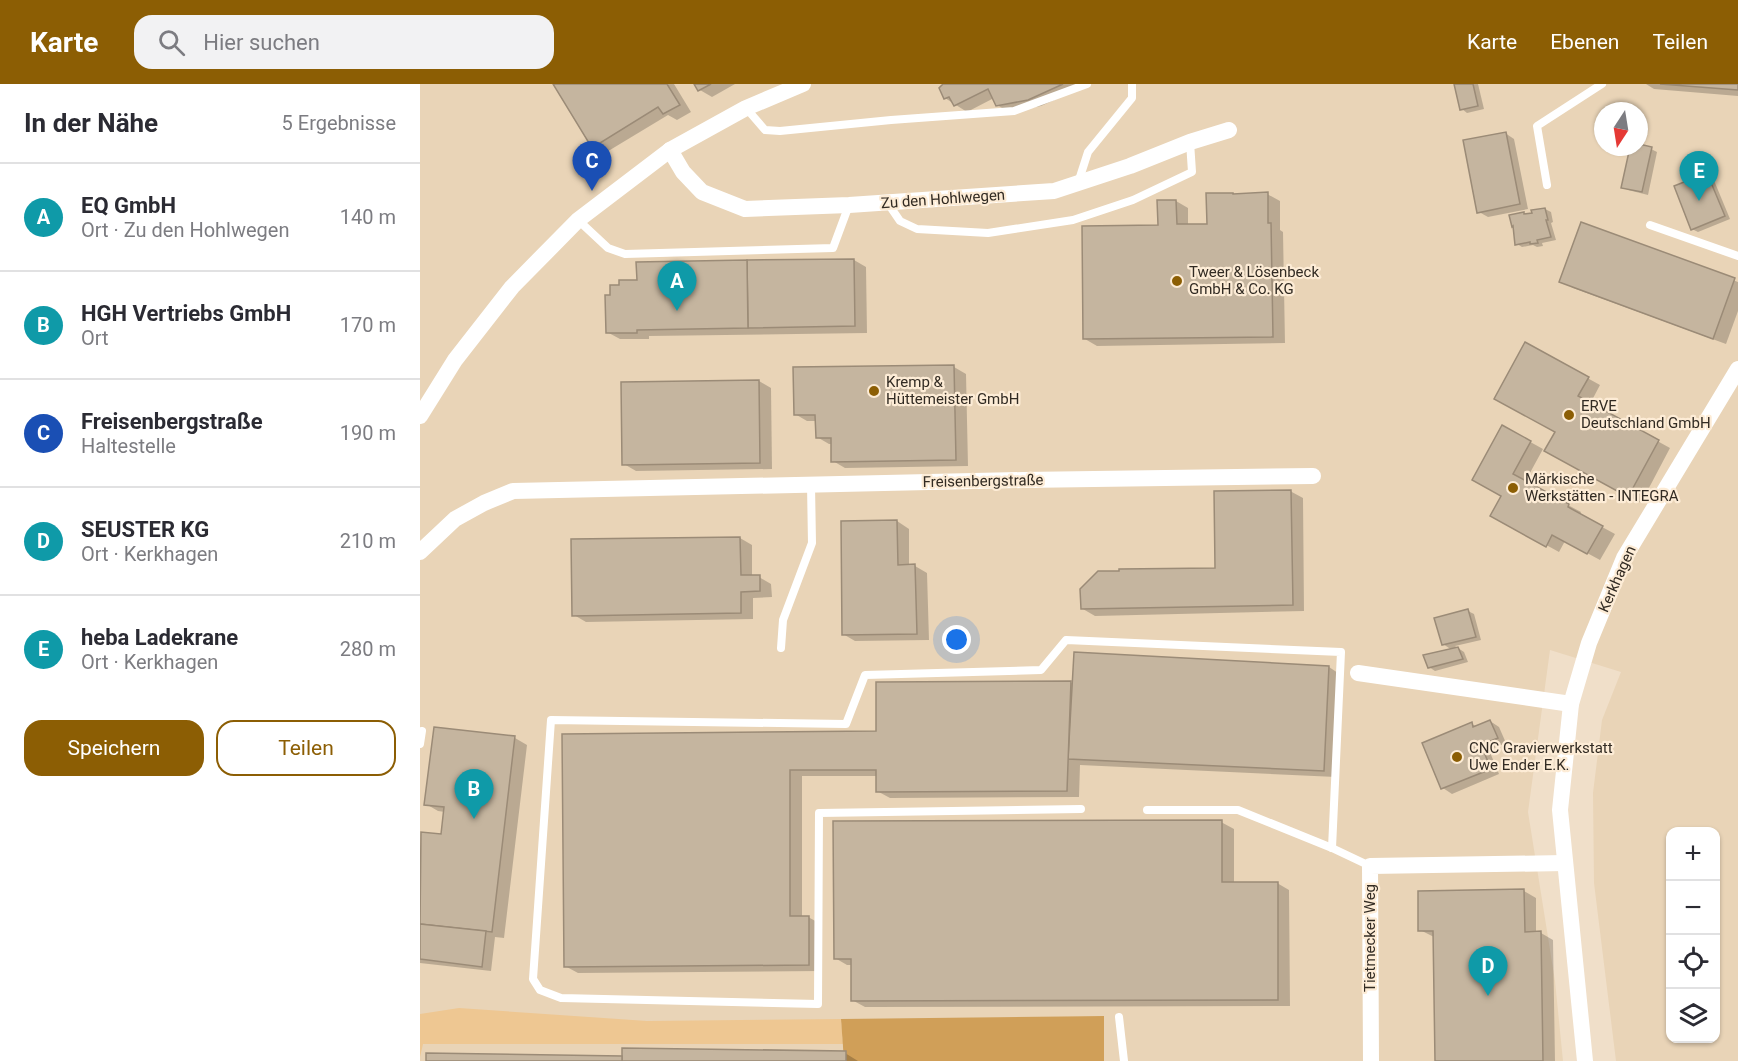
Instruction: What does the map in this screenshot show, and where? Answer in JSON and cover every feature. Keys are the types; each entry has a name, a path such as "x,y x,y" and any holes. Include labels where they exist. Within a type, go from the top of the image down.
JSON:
{"street":[{"path":"420,416 455,360 512,287 578,220 670,150 746,108 803,84"},
{"name":"Zu den Hohlwegen","path":"670,150 683,172 702,192 745,209 849,205 1054,191 1229,130"},
{"name":"Kerkhagen","path":"1585,1061 1560,810 1571,704 1589,643 1624,558 1738,369"},
{"name":"Freisenbergstraße","path":"420,552 455,519 484,503 513,491 1314,476"},
{"path":"1358,673 1571,704"},
{"name":"Tietmecker Weg","path":"1371,1061 1370,866 1565,863"}],"lane":[{"path":"746,108 765,130 780,131 1014,111 1087,84"},
{"path":"1547,185 1537,126 1602,84"},
{"path":"1078,183 1088,152 1132,98 1134,85"},
{"path":"887,202 900,221 917,229 988,233 1073,220 1133,200 1192,172 1190,142"},
{"path":"578,220 608,248 625,254 833,248 849,205"},
{"path":"1650,225 1738,256"},
{"path":"781,648 783,620 812,543 812,485"},
{"path":"1081,809 819,813 818,1004 561,998 540,990 533,979 551,720 846,724 865,675 1041,669 1065,640 1341,652 1332,848"},
{"path":"420,744 422,731"},
{"path":"1147,810 1238,810 1370,866"},
{"path":"1119,1017 1124,1061"}],"shaded area":[{"path":"420,84 1738,84 1738,1061 1616,1061 1594,883 1593,793 1602,720 1621,672 1550,650 1528,812 1555,981 1563,1061 1104,1061 1104,1016 841,1020 844,1061 420,1061"},
{"path":"459,1008 647,1021 841,1019 843,1044 423,1044 420,1057 420,1014"},
{"path":"1104,1016 1104,1061 844,1061 841,1019"}],"building":[{"path":"553,84 667,84 680,105 663,114 658,107 592,148"},
{"path":"694,84 711,84 698,91"},
{"path":"943,84 1063,84 1028,100 996,106 988,89 954,106 949,97 944,99 939,88"},
{"path":"1454,84 1473,84 1478,106 1460,110"},
{"path":"1660,84 1738,84 1738,90"},
{"path":"1506,132 1520,204 1477,213 1463,140"},
{"path":"1648,146 1652,147 1642,192 1621,188 1628,156 1648,156"},
{"path":"1707,173 1725,216 1691,230 1674,186"},
{"name":"Tweer & Lösenbeck GmbH & Co. KG","path":"1268,192 1268,223 1271,223 1273,337 1083,339 1082,226 1158,225 1157,200 1176,200 1177,224 1207,224 1206,193"},
{"path":"1545,208 1551,237 1537,240 1538,243 1515,245 1509,215 1532,213 1531,210"},
{"path":"1581,222 1735,278 1713,339 1559,282"},
{"path":"854,259 855,326 748,328 747,260"},
{"path":"747,260 748,328 637,330 637,333 606,333 605,295 610,295 610,285 619,285 619,280 637,280 636,262"},
{"name":"ERVE Deutschland GmbH","path":"1525,342 1589,377 1578,396 1659,440 1628,497 1544,451 1555,432 1494,399"},
{"name":"Kremp & Hüttemeister GmbH","path":"954,365 956,460 831,462 831,438 816,438 815,415 794,415 793,367"},
{"path":"759,380 760,463 622,465 621,382"},
{"name":"Märkische Werkstätten - INTEGRA","path":"1502,425 1531,441 1513,474 1569,504 1568,507 1603,526 1587,554 1552,535 1546,547 1490,516 1501,496 1472,480"},
{"path":"1291,490 1293,605 1081,609 1080,589 1098,571 1215,568 1214,491"},
{"path":"897,520 898,565 915,564 917,634 842,635 841,521"},
{"path":"740,537 741,575 760,575 760,591 741,592 741,613 572,616 571,539"},
{"path":"1468,609 1476,637 1442,645 1434,618"},
{"path":"1458,647 1463,659 1428,668 1423,655"},
{"path":"1074,652 1329,666 1324,771 1068,759"},
{"path":"1071,681 1067,791 876,792 876,770 790,770 790,916 809,916 809,965 564,967 562,734 876,731 876,682"},
{"name":"CNC Gravierwerkstatt Uwe Ender E.K.","path":"1490,720 1498,738 1481,745 1491,769 1441,789 1422,743 1472,722 1473,727"},
{"path":"434,727 515,736 492,932 420,924 421,832 441,834 444,807 424,805"},
{"path":"1222,820 1222,882 1278,882 1278,1000 851,1001 851,959 834,959 833,821"},
{"path":"1524,889 1525,932 1541,931 1543,1061 1435,1061 1433,931 1418,931 1418,891"},
{"path":"420,924 486,931 482,967 420,959"},
{"path":"622,1048 846,1051 846,1061 622,1061"},
{"path":"426,1053 622,1056 622,1061 426,1061"}],"place":[{"name":"Freisenbergstraße","path":"592,191"},
{"name":"heba Ladekrane","path":"1699,201"},
{"name":"Tweer & Lösenbeck GmbH & Co. KG","path":"1177,281"},
{"name":"EQ GmbH","path":"677,311"},
{"name":"Kremp & Hüttemeister GmbH","path":"874,391"},
{"name":"ERVE Deutschland GmbH","path":"1569,415"},
{"name":"Märkische Werkstätten - INTEGRA","path":"1513,488"},
{"name":"CNC Gravierwerkstatt Uwe Ender E.K.","path":"1457,757"},
{"name":"HGH Vertriebs GmbH","path":"474,819"},
{"name":"SEUSTER KG","path":"1488,996"}]}
